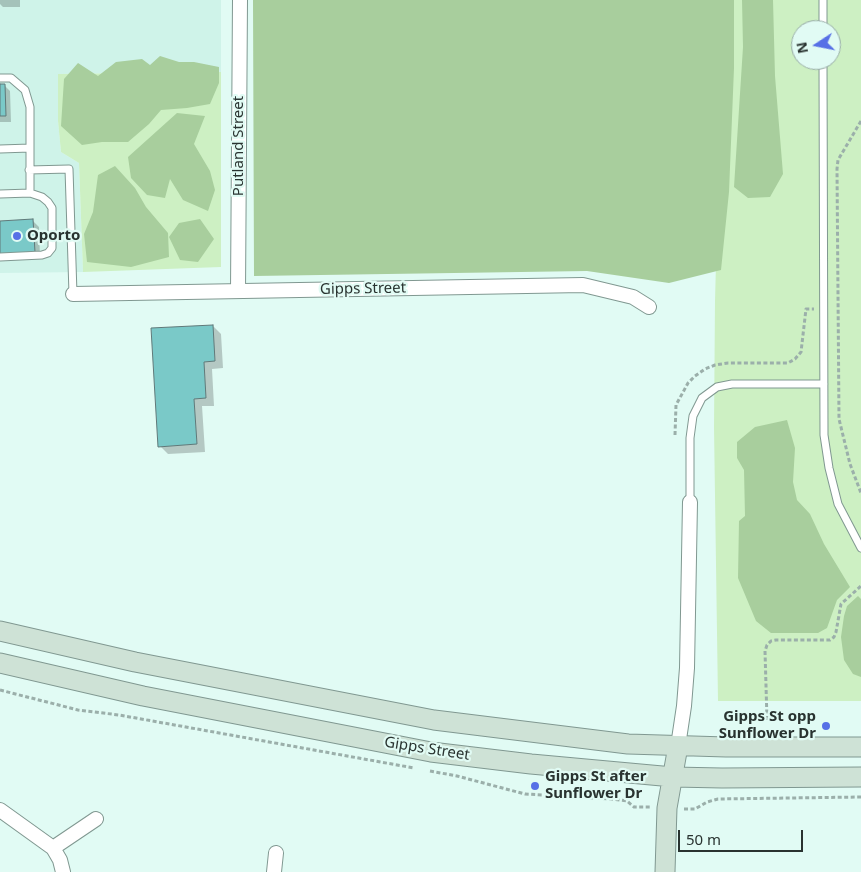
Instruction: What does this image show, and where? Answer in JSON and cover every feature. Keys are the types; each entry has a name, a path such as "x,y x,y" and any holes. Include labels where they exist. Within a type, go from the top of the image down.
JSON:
{"main road":[{"name":"Gipps Street","path":"0,632 135,662 434,720 628,744 861,747"},
{"name":"Gipps Street","path":"0,663 143,696 431,752 531,764 672,777 861,777"},
{"path":"665,872 667,808 678,746"}],"street":[{"name":"Putland Street","path":"238,291 240,0"},
{"name":"Gipps Street","path":"73,294 584,285 633,297 649,307"},
{"path":"678,746 687,668 690,502"},
{"path":"0,810 52,848 60,860 63,872"},
{"path":"52,848 96,819"},
{"path":"274,872 276,853"}],"lane":[{"path":"823,0 823,20"},
{"path":"823,70 824,434 829,468 838,504 861,548"},
{"path":"0,78 11,78 25,90 30,107 30,193"},
{"path":"0,149 30,148"},
{"path":"30,170 69,169 73,294"},
{"path":"0,194 30,193 42,197 52,208 52,248 48,252 42,256 0,257"},
{"path":"690,502 690,438 693,416 702,398 717,387 732,384 824,384"}],"path":[{"path":"861,121 838,160 839,419 850,464 861,493"},
{"path":"675,435 676,405 688,383 695,376 715,365 788,363 796,359 801,352 806,309 838,309"},
{"path":"767,720 765,686 765,651 767,645 770,641 776,640 830,640 834,638 841,604 861,586"},
{"name":"Gipps Street","path":"0,690 78,710 119,715 419,769"},
{"name":"Gipps Street","path":"428,771 457,776 525,794 627,801 634,808 643,807"},
{"path":"695,809 706,802 718,799 861,797"}],"shaded area":[{"path":"0,0 221,0 221,72 58,74 58,121 61,152 79,163 83,272 0,273"}],"green space":[{"path":"253,0 734,0 734,68 729,192 721,270 669,283 587,271 254,276"},
{"path":"723,0 861,0 861,701 718,701 714,427 715,301"},
{"path":"742,0 773,0 775,76 783,174 770,197 748,198 734,187 743,47"},
{"path":"160,56 179,62 194,62 219,67 219,83 210,104 161,110 149,124 128,142 102,142 82,145 61,126 64,79 78,63 98,76 116,62 142,59 150,65"},
{"path":"221,72 221,267 83,272 79,163 61,152 58,121 58,74"},
{"path":"177,113 205,116 194,144 210,171 215,190 208,211 183,200 170,179 165,198 147,195 131,178 128,157"},
{"path":"115,166 135,188 146,207 168,233 169,257 131,267 87,262 84,234 93,212 98,175"},
{"path":"200,219 214,239 198,262 180,260 169,237 179,223"},
{"path":"787,420 795,448 793,482 797,500 810,514 824,544 850,587 837,600 827,628 818,633 771,633 756,621 738,578 739,521 745,516 744,470 737,458 737,442 755,427"},
{"path":"858,596 861,599 861,677 853,674 844,660 841,637 847,606"}],"building":[{"path":"0,84 5,84 6,116 0,116"},
{"name":"Oporto","path":"33,219 35,252 0,254 0,221"},
{"path":"213,325 215,361 204,362 206,398 194,399 197,444 158,447 151,328"}],"place":[{"name":"Oporto","path":"17,236"},
{"name":"Gipps St opp Sunflower Dr","path":"826,726"},
{"name":"Gipps St after Sunflower Dr","path":"535,786"}]}
